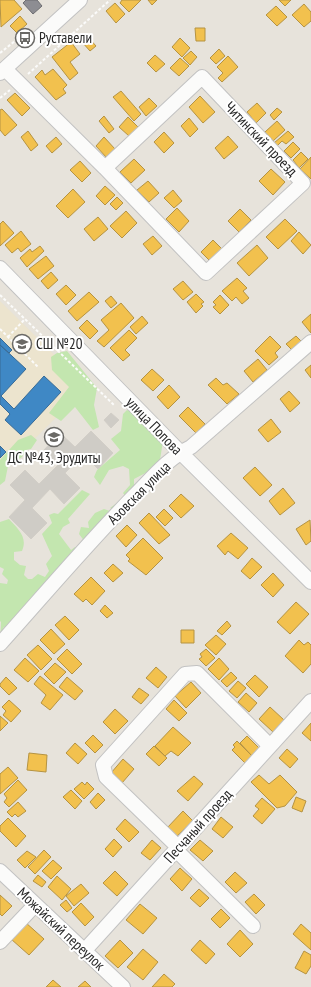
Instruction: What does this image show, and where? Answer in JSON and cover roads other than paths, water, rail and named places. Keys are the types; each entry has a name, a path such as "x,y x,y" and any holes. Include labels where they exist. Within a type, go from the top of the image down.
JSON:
{"street":[{"path":"2,71 80,0"},
{"name":"Читинский проезд","path":"2,71 18,82 105,168 206,273 303,183 202,77 105,168"},
{"name":"улица Попова","path":"0,268 180,452 311,582"},
{"name":"Азовская улица","path":"0,644 116,515 166,464 180,452 191,447 311,342"},
{"path":"253,926 106,777 103,765 185,674 197,673 270,746"},
{"name":"Песчаный проезд","path":"85,950 311,701"},
{"name":"Можайский переулок","path":"0,871 123,987"},
{"path":"0,942 35,905"}],"place":[{"name":"Руставели","path":"25,38"},
{"name":"СШ №20","path":"22,344"},
{"name":"ДС №43, Эрудиты","path":"54,437"}]}
